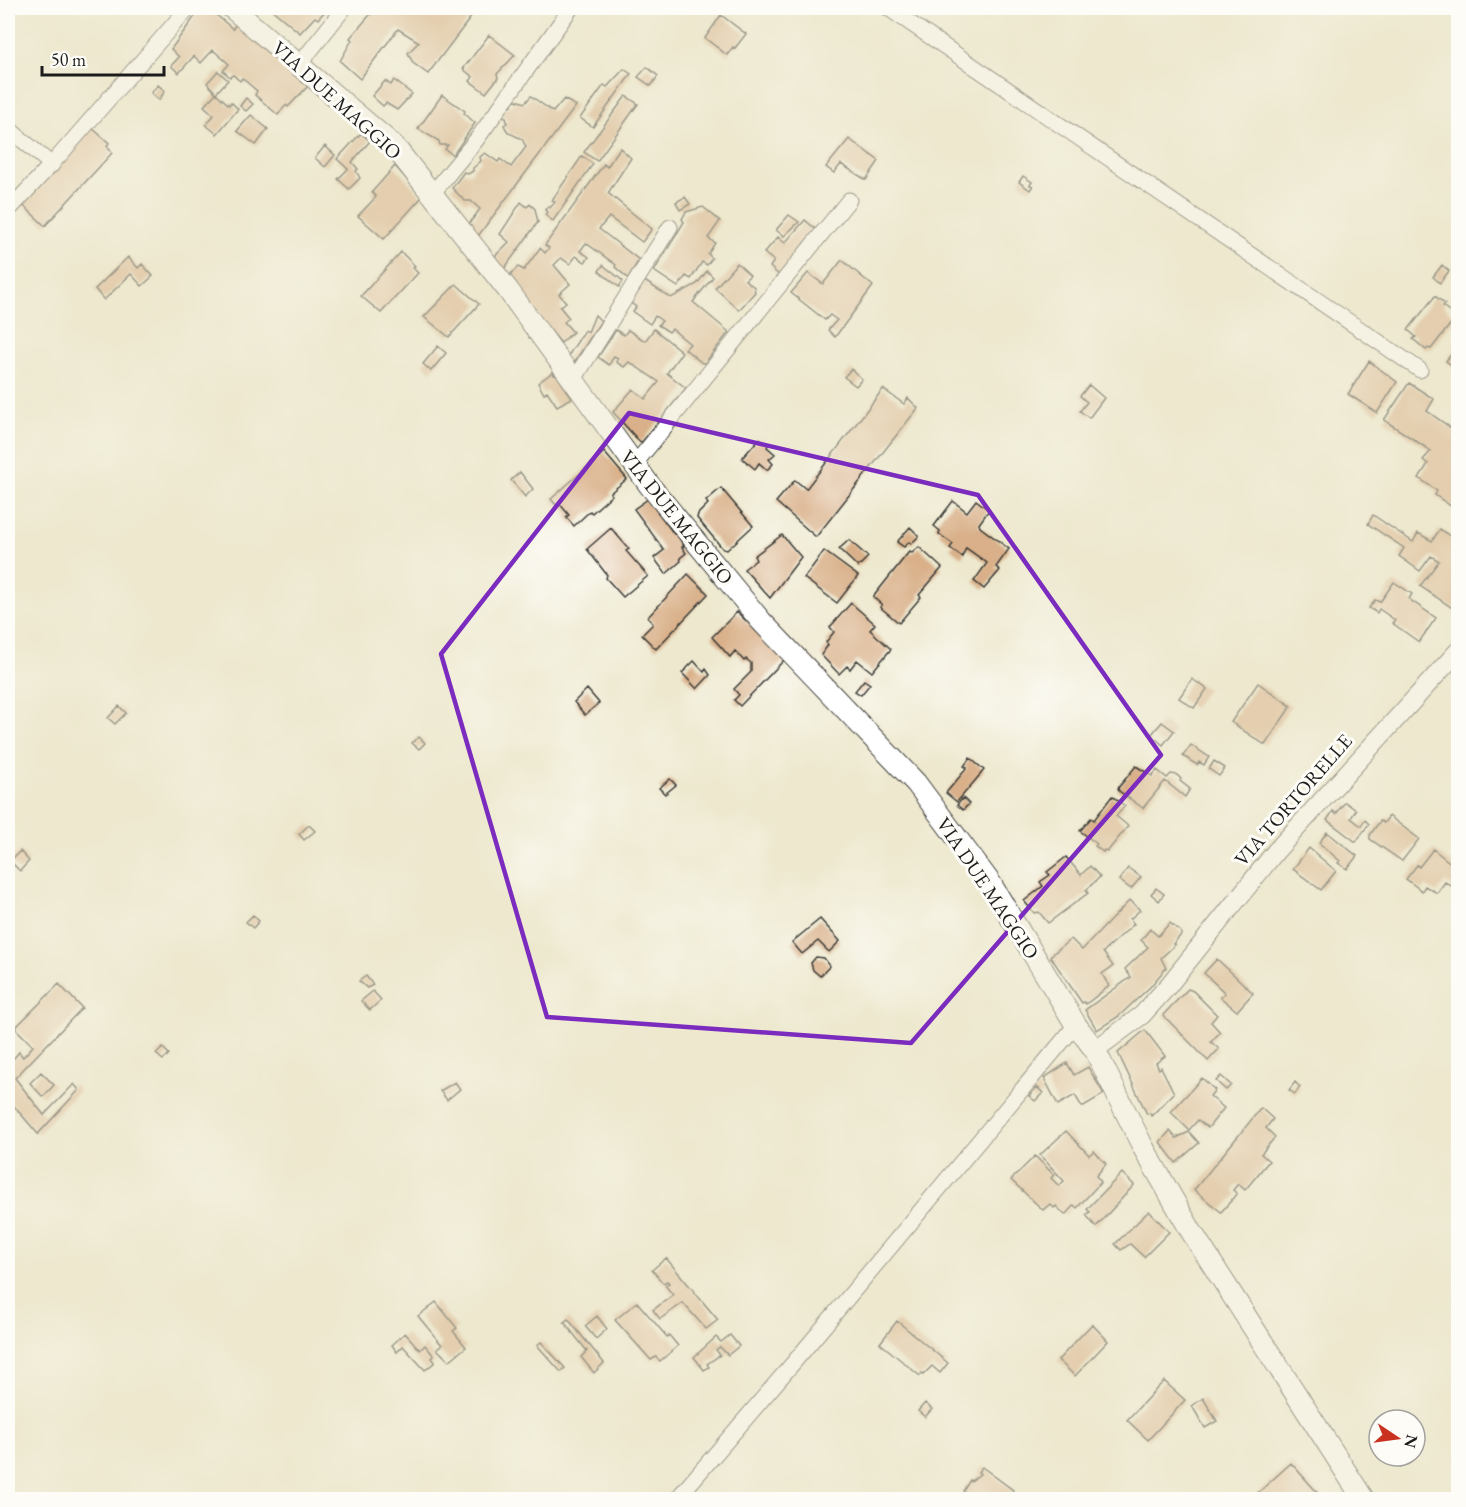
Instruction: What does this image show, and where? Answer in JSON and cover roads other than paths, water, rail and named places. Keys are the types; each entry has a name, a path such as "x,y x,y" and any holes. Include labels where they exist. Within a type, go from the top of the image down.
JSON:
{"main road":[{"name":"VIA DUE MAGGIO","path":"232,8 394,146 508,290 634,465 761,621 916,783 989,881 1076,1025 1095,1050 1143,1147 1191,1231 1364,1500"}],"street":[{"path":"8,211 188,8"},
{"path":"299,65 344,8"},
{"path":"432,194 477,139 571,8"},
{"path":"888,8 1420,370"},
{"path":"8,128 51,165"},
{"path":"634,465 849,200"},
{"path":"573,381 669,227"},
{"name":"VIA TORTORELLE","path":"1095,1050 1142,1015 1276,851 1458,651"},
{"path":"676,1500 1076,1025"}]}
